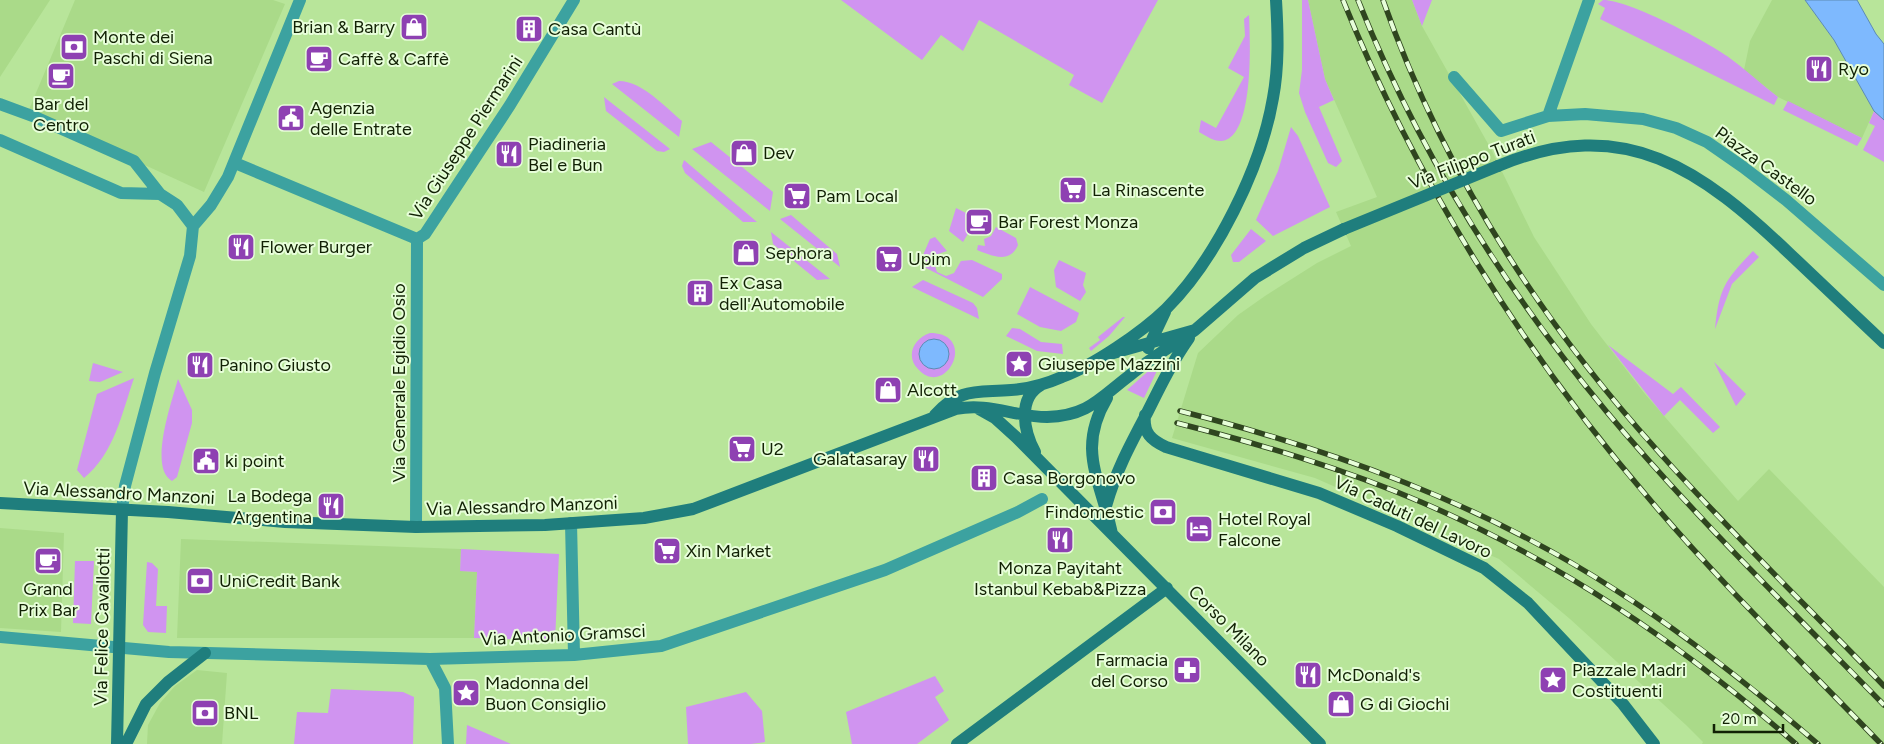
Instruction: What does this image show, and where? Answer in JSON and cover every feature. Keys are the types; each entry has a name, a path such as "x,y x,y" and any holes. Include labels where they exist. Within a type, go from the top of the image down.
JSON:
{"street":[{"name":"Via Giuseppe Piermarini","path":"417,239 424,234 510,106 574,0"},
{"path":"1128,376 1151,343 1166,309 1211,250 1238,202 1256,160 1273,99 1277,70 1276,0"},
{"path":"1548,116 1589,0"},
{"path":"122,510 125,486 155,373 190,256 193,226 211,205 235,163 298,5"},
{"name":"Piazza Castello","path":"1454,77 1501,131 1548,116 1585,114 1642,119 1676,128 1706,142 1786,200 1884,285"},
{"path":"0,104 35,117 134,161 160,194 177,205 193,226"},
{"path":"0,140 121,193 160,194"},
{"name":"Via Filippo Turati","path":"1102,356 1195,330 1256,278 1304,248 1344,229 1537,152 1586,147 1634,151 1680,168 1715,188 1746,213 1884,343"},
{"path":"235,163 417,239"},
{"name":"Via Generale Egidio Osio","path":"416,527 417,239"},
{"path":"932,419 944,405 957,396 980,390 1018,389 1044,383 1081,369 1166,309"},
{"path":"1112,534 1106,506 1095,473 1091,451 1092,428 1109,394 1128,376 1195,330"},
{"path":"1106,506 1115,474 1169,369 1195,330"},
{"path":"1044,383 1032,393 1025,414 1026,432 1038,458 1059,481"},
{"name":"Via Alessandro Manzoni","path":"0,503 285,522 416,527 571,523 644,518 692,509 956,409 972,407 1045,417 1072,414 1085,410 1109,394"},
{"path":"972,407 989,414 1002,425 1059,481"},
{"name":"Via Caduti del Lavoro","path":"1145,415 1146,432 1151,439 1166,447 1319,493 1413,534 1484,568 1528,603 1623,704 1654,744"},
{"name":"Corso Milano","path":"1059,481 1320,744"},
{"name":"Via Antonio Gramsci","path":"0,637 119,649 430,659 574,655 661,646 885,570 1018,512 1042,499"},
{"name":"Via Felice Cavallotti","path":"117,744 122,510"},
{"path":"571,523 574,655"},
{"path":"956,744 1167,588"},
{"path":"126,744 146,704 168,682 205,653"},
{"path":"430,659 445,688 448,744"}],"shaded area":[{"path":"0,0 50,0 0,77"},
{"path":"75,0 273,0 285,4 204,192 28,112"},
{"path":"841,0 1158,0 1102,103 1069,85 1074,75 979,20 963,51 941,35 922,60"},
{"path":"1302,0 1308,0 1325,79 1334,100 1319,107 1342,161 1336,167 1328,163 1305,112 1299,93 1302,70"},
{"path":"1308,0 1412,0 1422,26 1491,149 1534,237 1591,324 1645,394 1738,501 1769,469 1884,587 1884,744 1702,744 1703,742 1686,725 1570,619 1499,559 1315,478 1172,438 1198,353 1238,315 1265,296 1317,263 1351,246 1336,212 1377,197 1325,79"},
{"path":"1412,0 1432,0 1422,26"},
{"path":"1603,0 1630,6 1685,31 1716,49 1734,61 1778,97 1774,105 1600,19 1605,8 1598,4"},
{"path":"1772,0 1805,0 1834,40 1874,111 1862,138 1778,97 1744,70 1750,41"},
{"path":"1249,15 1250,64 1245,106 1240,124 1232,136 1221,141 1215,140 1199,132 1201,120 1216,128 1244,77 1228,68 1245,36 1244,19"},
{"path":"619,81 628,82 645,90 682,121 679,137 612,84"},
{"path":"604,97 670,149 664,152 657,151 606,111"},
{"path":"1788,101 1862,138 1857,146 1783,110"},
{"path":"1874,111 1884,120 1884,162 1863,150 1875,126 1869,123"},
{"path":"1291,127 1298,136 1330,207 1273,236 1256,220 1278,171"},
{"path":"711,142 773,192 770,211 692,149"},
{"path":"684,160 757,222 743,222 685,173 682,166"},
{"path":"956,208 970,215 966,224 969,232 963,242 949,231"},
{"path":"791,215 837,254 840,267 780,219"},
{"path":"996,227 1016,238 1018,245 1015,251 1005,257 994,256 977,250 978,245 985,246 984,239 991,236"},
{"path":"1251,229 1266,241 1239,262 1233,262 1231,255"},
{"path":"771,232 830,279 817,280 773,244"},
{"path":"935,237 947,251 938,254 934,263 937,272 946,276 954,273 961,261 972,260 1002,274 1002,279 983,297 924,267 920,262 930,239"},
{"path":"1753,251 1759,257 1732,284 1715,329 1721,294 1730,278"},
{"path":"1059,260 1086,273 1083,285 1086,292 1080,301 1056,287 1054,270"},
{"path":"923,280 973,303 977,308 979,319 912,287"},
{"path":"1030,287 1079,313 1076,322 1061,331 1040,327 1017,314"},
{"path":"1125,317 1109,336 1091,351 1089,348 1100,340 1098,337"},
{"path":"1012,328 1020,329 1041,342 1062,344 1063,354 1037,351 1006,336"},
{"path":"930,333 945,336 953,343 955,353 953,363 947,371 939,376 929,376 918,369 912,359 913,348 924,335","holes":["941,341 944,344 947,357 942,367 919,357 920,348"]},
{"path":"1608,345 1673,394 1681,387 1720,427 1713,433 1680,400 1664,416"},
{"path":"1163,358 1144,398 1127,390"},
{"path":"1714,362 1746,394 1736,406"},
{"path":"93,363 123,372 100,382 89,381"},
{"path":"134,378 121,419 110,445 103,457 84,478 77,470 97,394"},
{"path":"178,379 192,410 192,423 177,477 172,481 165,474 162,463 162,449 167,418"},
{"path":"0,528 64,533 61,632 0,628"},
{"path":"181,539 461,549 460,571 477,572 474,638 177,638"},
{"path":"461,549 559,554 555,641 474,638 477,572 460,571"},
{"path":"75,561 94,561 91,624 73,623"},
{"path":"147,562 152,563 158,569 156,606 167,606 166,633 148,632 143,625"},
{"path":"197,670 227,673 222,744 147,744 148,725 160,703 175,686"},
{"path":"935,676 944,691 935,697 949,720 917,744 852,744 846,712"},
{"path":"331,689 403,692 414,697 413,744 294,744 297,712 328,713"},
{"path":"746,692 762,711 765,742 751,744 688,744 686,707"},
{"path":"467,725 511,744 466,744"}],"water":[{"path":"1805,0 1857,0 1876,34 1884,44 1884,120 1874,111 1834,40"},
{"path":"934,339 940,340 948,348 948,360 940,368 934,369 928,368 920,360 919,354 920,348 928,340"}],"railway":[{"path":"1343,0 1372,67 1439,199 1517,326 1560,386 1605,445 1678,533 1881,744"},
{"path":"1358,0 1381,55 1436,163 1498,266 1568,364 1672,487 1884,705"},
{"path":"1383,0 1407,62 1434,123 1464,181 1534,294 1572,348 1613,400 1684,480 1884,686"},
{"path":"1180,411 1294,443 1350,462 1461,506 1514,532 1566,560 1669,626 1745,683 1818,744"},
{"path":"1177,423 1239,439 1361,478 1421,502 1522,551 1618,608 1664,639 1709,672 1796,744"}],"place":[{"name":"Brian & Barry","path":"414,27"},
{"name":"Casa Cantù","path":"529,29"},
{"name":"Monte dei Paschi di Siena","path":"74,47"},
{"name":"Caffè & Caffè","path":"319,59"},
{"name":"Ryo","path":"1819,69"},
{"name":"Bar del Centro","path":"61,76"},
{"name":"Agenzia delle Entrate","path":"291,118"},
{"name":"Dev","path":"744,153"},
{"name":"Piadineria Bel e Bun","path":"509,154"},
{"name":"La Rinascente","path":"1073,190"},
{"name":"Pam Local","path":"797,196"},
{"name":"Bar Forest Monza","path":"979,222"},
{"name":"Flower Burger","path":"241,247"},
{"name":"Sephora","path":"746,253"},
{"name":"Upim","path":"889,259"},
{"name":"Ex Casa dell'Automobile","path":"700,293"},
{"name":"Giuseppe Mazzini","path":"1019,364"},
{"name":"Panino Giusto","path":"200,365"},
{"name":"Alcott","path":"888,390"},
{"name":"U2","path":"742,449"},
{"name":"Galatasaray","path":"926,459"},
{"name":"ki point","path":"206,461"},
{"name":"Casa Borgonovo","path":"984,478"},
{"name":"La Bodega Argentina","path":"331,506"},
{"name":"Findomestic","path":"1163,512"},
{"name":"Hotel Royal Falcone","path":"1199,529"},
{"name":"Monza Payitaht Istanbul Kebab&Pizza","path":"1060,540"},
{"name":"Xin Market","path":"667,551"},
{"name":"Grand Prix Bar","path":"48,561"},
{"name":"UniCredit Bank","path":"200,581"},
{"name":"Farmacia del Corso","path":"1187,670"},
{"name":"McDonald's","path":"1308,675"},
{"name":"Piazzale Madri Costituenti","path":"1553,680"},
{"name":"Madonna del Buon Consiglio","path":"466,693"},
{"name":"G di Giochi","path":"1341,704"},
{"name":"BNL","path":"205,713"}]}
